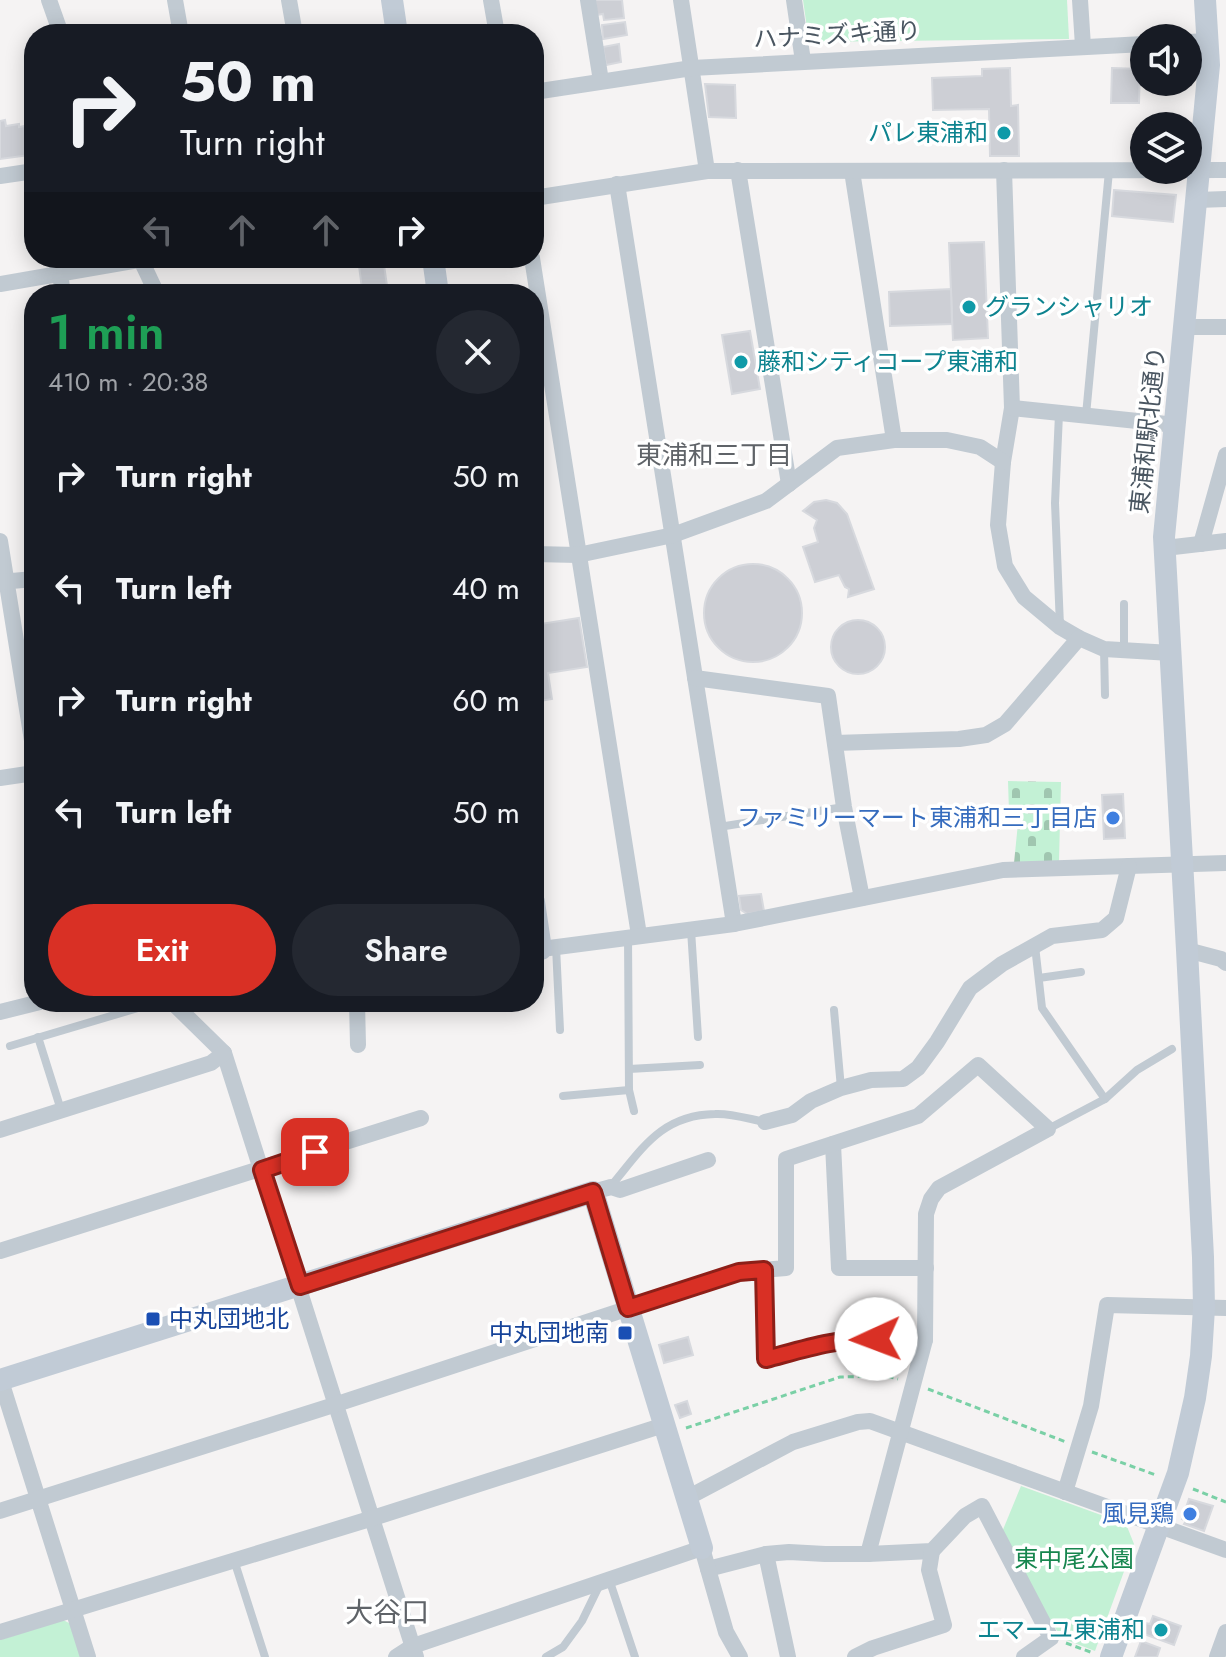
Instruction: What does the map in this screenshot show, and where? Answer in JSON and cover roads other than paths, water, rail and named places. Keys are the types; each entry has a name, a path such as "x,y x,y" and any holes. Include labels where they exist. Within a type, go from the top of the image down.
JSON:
{"street":[{"path":"49,0 57,24"},
{"path":"55,17 60,0"},
{"path":"175,0 179,24"},
{"path":"289,0 293,24"},
{"path":"392,0 396,24"},
{"path":"491,0 495,24"},
{"path":"588,0 601,81"},
{"path":"681,0 707,171"},
{"path":"794,0 803,61"},
{"path":"1080,0 1083,46"},
{"name":"東浦和駅北通り","path":"1201,24 1205,0"},
{"name":"ハナミズキ通り","path":"544,90 692,68 1130,44"},
{"name":"東浦和駅北通り","path":"1202,50 1209,65 1202,147"},
{"path":"738,170 789,484"},
{"path":"1004,170 1012,408 1003,462 998,525 1005,566 1024,597 1060,627 1079,638 1104,649 1171,653"},
{"path":"1202,171 1226,170"},
{"path":"544,196 707,171 1130,171"},
{"path":"852,171 894,440"},
{"path":"0,176 24,172"},
{"path":"617,184 734,924"},
{"name":"東浦和駅北通り","path":"1111,1657 1174,1482 1187,1436 1201,1356 1215,1308 1203,1257 1164,537 1199,184"},
{"path":"1197,200 1226,199"},
{"path":"0,284 91,268"},
{"path":"60,274 62,284"},
{"path":"1185,327 1226,327"},
{"path":"544,335 633,936"},
{"path":"1012,408 1176,425"},
{"path":"544,554 578,555 673,535 766,501 837,448 894,440 947,440 980,447 1003,462"},
{"path":"1201,544 1226,455"},
{"path":"0,541 3,582 24,698"},
{"path":"1165,548 1226,541"},
{"path":"3,582 24,580"},
{"path":"835,743 959,739 986,735 1005,724 1079,638"},
{"path":"695,678 828,696 844,807 862,898"},
{"path":"0,778 24,774"},
{"path":"544,948 734,924 1003,870 1226,863"},
{"path":"765,1122 792,1115 811,1101 841,1088 871,1080 903,1079 925,1059 970,988 1002,964 1052,936 1102,930 1116,918 1129,866"},
{"path":"1187,950 1226,963"},
{"path":"0,1012 24,1006"},
{"path":"182,1012 224,1053 414,1652"},
{"path":"357,1012 358,1045"},
{"path":"0,1130 211,1063 224,1053"},
{"path":"0,1511 739,1272 786,1268 786,1159 918,1116 978,1065 1048,1129 939,1188 931,1199 926,1214 925,1340 868,1554"},
{"path":"0,1251 421,1118"},
{"path":"833,1144 839,1268 926,1268"},
{"path":"88,1657 0,1379 602,1190 620,1190 708,1160"},
{"path":"602,1190 628,1308 726,1632 740,1657"},
{"path":"764,1270 766,1359 852,1338 925,1340"},
{"path":"1065,1492 1091,1406 1107,1305 1215,1308"},
{"path":"687,1498 793,1442 870,1421 1226,1550"},
{"path":"0,1632 665,1430"},
{"path":"855,1657 944,1625 929,1570 932,1551 965,1516 982,1506 1051,1638 1024,1657"},
{"path":"396,1657 606,1580 705,1558 789,1552 868,1554 932,1551"},
{"path":"766,1554 788,1657"},
{"path":"1217,1657 1226,1632"}],"lane":[{"path":"1086,415 1109,171"},
{"path":"1059,414 1055,503 1060,627"},
{"path":"1124,604 1124,649"},
{"path":"1104,649 1105,695"},
{"path":"719,827 844,807"},
{"path":"691,929 698,1037"},
{"path":"633,936 629,1090 634,1111"},
{"path":"1035,946 1042,1008 1105,1099"},
{"path":"544,948 560,1030"},
{"path":"1039,978 1081,972"},
{"path":"834,1010 841,1088"},
{"path":"10,1046 124,1012"},
{"path":"38,1037 61,1111"},
{"path":"1048,1129 1105,1099 1137,1070 1172,1049"},
{"path":"629,1069 700,1065"},
{"path":"563,1096 629,1090"},
{"path":"602,1190 667,1125 687,1117 717,1114 765,1122"},
{"path":"234,1560 265,1657"},
{"path":"546,1657 563,1647 606,1580"},
{"path":"606,1580 635,1657"},
{"path":"563,1647 567,1657"}],"place":[{"name":"パレ東浦和","path":"1004,133"},
{"name":"グランシャリオ","path":"969,307"},
{"name":"藤和シティコープ東浦和","path":"741,362"},
{"name":"ファミリーマート東浦和三丁目店","path":"1113,818"},
{"name":"中丸団地北","path":"153,1319"},
{"name":"中丸団地南","path":"625,1333"},
{"name":"風見鶏","path":"1190,1514"},
{"name":"エマーユ東浦和","path":"1161,1630"}],"district":[{"name":"東浦和三丁目","path":"714,455"},
{"name":"大谷口","path":"387,1612"}],"park label":[{"name":"東中尾公園","path":"1074,1559"}]}
